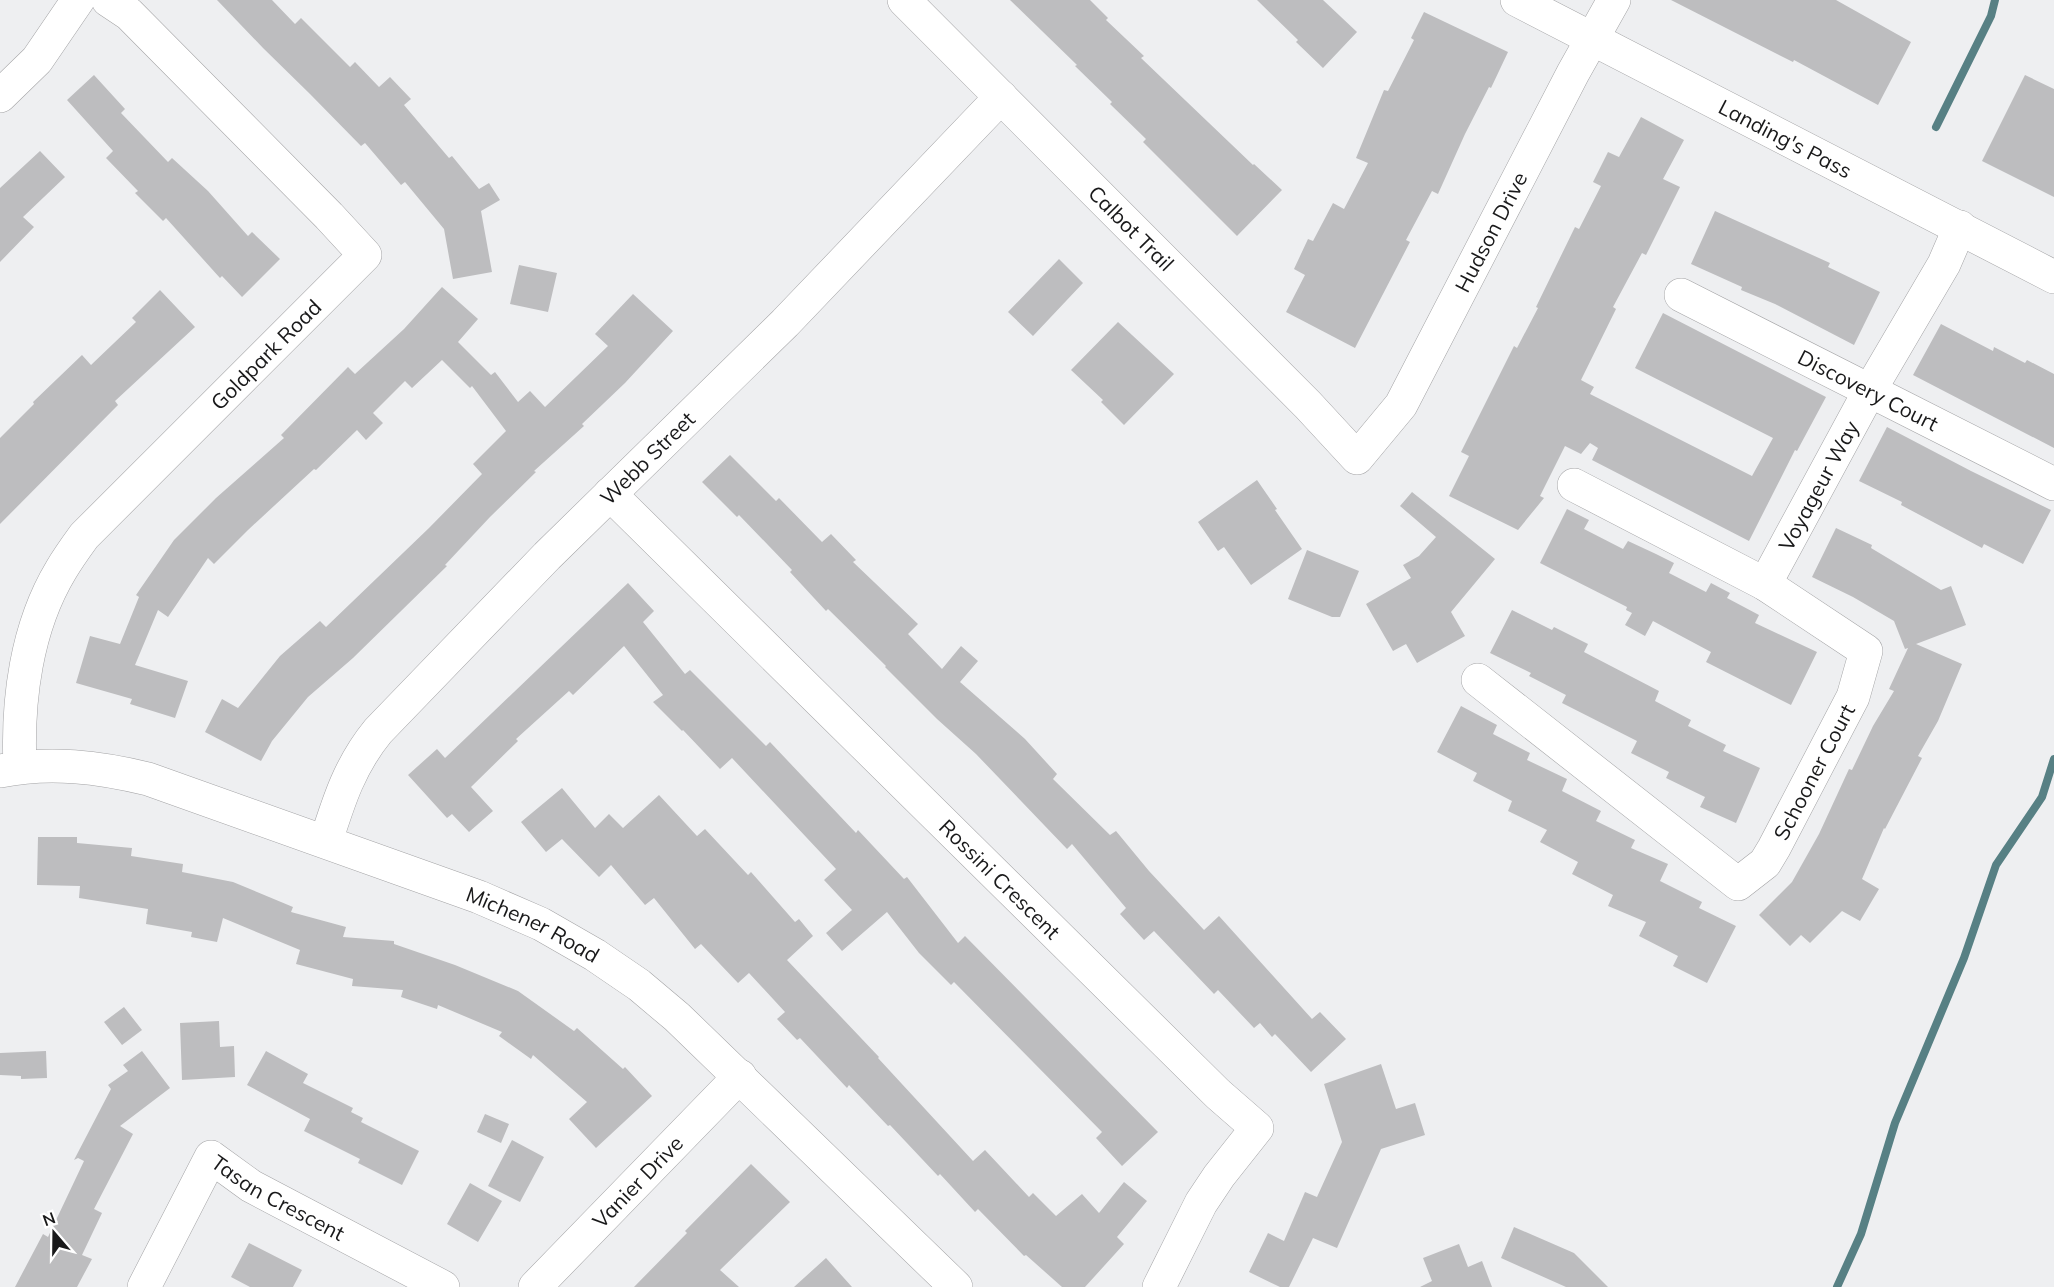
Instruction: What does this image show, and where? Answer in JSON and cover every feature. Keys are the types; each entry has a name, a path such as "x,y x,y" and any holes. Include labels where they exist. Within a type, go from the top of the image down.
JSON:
{"street":[{"path":"0,96 37,60 78,0"},
{"name":"Goldpark Road","path":"10,769 23,686 41,612 60,571 84,536 365,255 129,14 108,0"},
{"name":"Calbot Trail","path":"904,0 1300,397 1357,458"},
{"name":"Landing's Pass","path":"1517,0 2054,277"},
{"name":"Hudson Drive","path":"1357,458 1401,405 1573,73 1614,0"},
{"name":"Webb Street","path":"326,841 352,768 363,749 547,556 784,322 1001,97"},
{"name":"Voyageur Way","path":"1765,584 1870,390 1944,264 1960,227"},
{"name":"Discovery Court","path":"1682,296 2054,484"},
{"name":"Schooner Court","path":"1478,680 1738,884 1765,863 1853,697 1866,651 1765,584 1574,485"},
{"name":"Rossini Crescent","path":"610,494 1211,1088 1257,1128 1201,1203 1159,1287"},
{"name":"Michener Road","path":"10,769 66,765 109,770 148,779 479,897 541,924 595,955 639,985 677,1017 956,1287"},
{"name":"Vanier Drive","path":"535,1287 740,1076"},
{"name":"Tasan Crescent","path":"144,1287 211,1157 251,1186 443,1287"}],"building":[{"path":"217,0 272,0 295,24 301,18 350,67 355,62 379,87 390,77 411,99 404,105 449,158 452,156 479,189 489,183 500,200 481,211 492,272 453,279 444,229 405,182 401,185 365,143 361,146"},
{"path":"1010,0 1090,0 1108,18 1106,20 1144,56 1141,58 1282,190 1237,236 1143,142 1146,139 1110,104 1112,102 1075,66 1077,65"},
{"path":"1257,0 1323,0 1357,32 1323,68"},
{"path":"1671,0 1836,0 1911,42 1878,105 1794,60 1793,62"},
{"path":"1424,12 1508,52 1465,134 1438,194 1432,191 1406,240 1410,242 1355,348 1286,312 1305,275 1294,269 1308,239 1313,241 1333,203 1344,209 1368,163 1356,158 1384,90 1388,91 1414,40 1411,38"},
{"path":"94,75 125,109 121,113 168,162 172,158 208,191 248,236 252,232 280,259 242,297 222,276 220,278 166,218 163,221 135,193 138,191 106,158 113,151 67,100"},
{"path":"2025,75 2054,89 2054,197 1982,161"},
{"path":"1641,117 1684,140 1663,179 1680,187 1646,255 1642,253 1613,307 1616,309 1581,380 1594,387 1590,394 1752,476 1773,438 1635,368 1663,313 1826,397 1797,451 1795,450 1749,541 1592,460 1598,448 1590,443 1581,454 1565,446 1540,496 1544,498 1518,530 1449,496 1469,456 1461,452 1514,346 1517,348 1538,308 1536,307 1575,227 1579,229 1601,186 1593,182 1608,152 1619,157"},
{"path":"40,151 65,177 23,217 34,227 0,262 0,188"},
{"path":"1715,211 1830,263 1828,267 1880,292 1854,345 1775,304 1741,290 1742,287 1691,264"},
{"path":"1059,259 1083,283 1033,336 1008,312"},
{"path":"519,265 557,273 548,312 510,304"},
{"path":"442,287 478,319 458,342 491,375 495,372 518,402 530,391 545,407 608,346 595,334 633,294 673,331 625,383 582,424 584,426 534,471 536,472 445,565 447,566 353,658 308,697 272,741 261,761 205,732 222,699 238,708 280,656 320,621 326,627 482,474 473,464 506,431 472,386 470,388 442,360 412,388 405,381 373,413 383,423 366,440 357,430 214,564 208,558 168,617 158,610 135,665 188,681 175,718 130,704 132,699 76,683 90,636 120,644 139,597 136,595 174,540 216,498 284,438 281,435 348,367 355,374 404,329"},
{"path":"160,290 195,327 115,401 118,405 0,524 0,438 34,404 33,402 82,355 91,365 136,322 132,318"},
{"path":"1118,322 1174,374 1124,425 1101,402 1103,400 1071,370"},
{"path":"1941,324 1993,351 1994,347 2025,363 2027,360 2054,374 2054,448 1913,375"},
{"path":"1887,427 2051,510 2023,564 1984,544 1982,548 1901,505 1902,502 1859,481"},
{"path":"730,455 776,501 779,498 822,542 831,534 856,560 853,562 918,624 908,634 942,669 961,646 978,661 960,682 1025,739 1057,774 1053,779 1110,835 1116,831 1149,871 1204,930 1219,916 1312,1019 1320,1012 1346,1039 1311,1072 1275,1034 1272,1037 1260,1023 1254,1028 1218,990 1214,994 1154,931 1144,940 1120,914 1126,908 1072,844 1067,849 976,754 937,719 828,609 826,611 790,572 792,570 739,515 737,517 702,482"},
{"path":"1257,480 1302,549 1251,585 1224,547 1218,551 1198,522"},
{"path":"1412,492 1495,559 1451,612 1465,636 1417,663 1406,644 1393,651 1366,604 1411,578 1403,565 1419,556 1436,537 1400,506"},
{"path":"1567,509 1589,520 1584,529 1623,549 1628,541 1674,563 1669,573 1706,592 1711,583 1730,593 1727,598 1759,615 1755,623 1817,652 1791,705 1706,662 1711,652 1653,621 1645,636 1625,625 1632,613 1626,610 1627,607 1540,563"},
{"path":"1836,528 1872,545 1871,548 1941,590 1951,586 1966,625 1916,644 1962,664 1938,721 1918,756 1922,758 1884,828 1862,879 1879,889 1860,921 1842,911 1810,943 1801,935 1790,946 1759,915 1792,882 1819,834 1849,769 1852,770 1873,726 1894,691 1889,689 1908,648 1905,649 1894,621 1812,577"},
{"path":"1307,550 1359,571 1340,617 1332,617 1288,599"},
{"path":"628,583 654,611 643,622 685,674 690,670 766,746 770,742 856,833 858,830 904,879 907,877 958,943 965,936 1158,1132 1122,1166 1096,1138 1102,1132 954,982 951,985 919,953 887,912 842,951 826,933 852,910 824,880 836,869 732,758 720,769 653,702 663,695 624,646 573,695 569,691 516,739 518,741 471,787 493,811 469,832 452,814 447,818 408,775 437,749 445,758"},
{"path":"1512,610 1552,630 1554,627 1588,644 1584,652 1659,691 1655,701 1691,720 1688,726 1726,745 1723,751 1760,768 1736,823 1700,807 1705,797 1666,778 1669,772 1631,753 1637,741 1562,703 1566,695 1529,676 1531,673 1490,653"},
{"path":"1461,706 1497,725 1493,734 1530,753 1527,760 1567,779 1562,791 1601,811 1596,821 1635,840 1631,848 1668,864 1660,881 1702,902 1699,908 1736,926 1707,983 1673,966 1678,956 1639,936 1646,922 1608,906 1613,895 1572,874 1578,862 1540,842 1547,830 1508,811 1512,801 1473,781 1477,773 1437,752"},
{"path":"562,788 595,828 609,814 623,828 659,795 697,836 705,829 748,875 751,872 795,922 799,919 813,936 787,960 973,1161 985,1150 1029,1197 1033,1193 1056,1216 1082,1194 1099,1213 1124,1182 1147,1201 1117,1237 1124,1244 1085,1287 1062,1287 1026,1255 1024,1256 978,1209 975,1212 940,1174 938,1176 849,1085 847,1088 800,1038 797,1040 777,1019 785,1012 749,973 738,983 701,944 695,949 654,898 645,905 611,865 599,877 562,839 546,852 521,822"},
{"path":"38,837 77,837 77,843 132,848 131,856 183,864 182,872 233,882 293,907 291,912 346,927 343,937 394,941 394,944 455,965 518,991 574,1031 577,1028 623,1069 625,1067 652,1096 596,1148 569,1119 587,1102 533,1055 531,1059 499,1036 502,1032 438,1005 437,1009 401,997 403,990 352,986 353,979 296,964 300,950 223,918 217,942 191,937 192,932 146,924 148,909 79,898 80,886 37,885"},
{"path":"124,1007 142,1030 122,1045 104,1022"},
{"path":"219,1021 220,1047 234,1046 235,1077 182,1080 180,1023"},
{"path":"46,1051 47,1078 21,1079 21,1076 0,1075 0,1053"},
{"path":"142,1051 170,1088 120,1126 133,1134 94,1209 102,1213 82,1255 92,1259 77,1287 15,1287 43,1234 48,1237 84,1161 78,1158 74,1160 111,1089 108,1085 128,1071 123,1065"},
{"path":"266,1051 308,1074 303,1083 353,1108 351,1112 363,1118 361,1122 419,1151 402,1185 358,1163 360,1159 304,1131 310,1119 247,1085"},
{"path":"1381,1064 1396,1109 1415,1103 1425,1135 1381,1149 1337,1248 1313,1238 1289,1287 1280,1287 1249,1272 1268,1233 1284,1241 1305,1192 1317,1197 1342,1142 1324,1084"},
{"path":"485,1114 509,1124 501,1143 477,1132"},
{"path":"512,1140 544,1157 520,1202 488,1186"},
{"path":"751,1164 790,1202 720,1270 739,1287 634,1287 687,1233 685,1231"},
{"path":"470,1183 502,1201 478,1242 447,1224"},
{"path":"1514,1227 1574,1253 1608,1287 1566,1287 1501,1258"},
{"path":"249,1243 302,1270 293,1287 250,1287 231,1277"},
{"path":"1459,1244 1468,1267 1482,1261 1492,1287 1420,1287 1432,1281 1423,1258"},
{"path":"826,1258 852,1287 794,1287"}],"waterway":[{"path":"1936,127 1991,16 1995,0"},
{"path":"1837,1287 1861,1234 1895,1123 1964,958 1996,865 2042,797 2054,759"}]}
